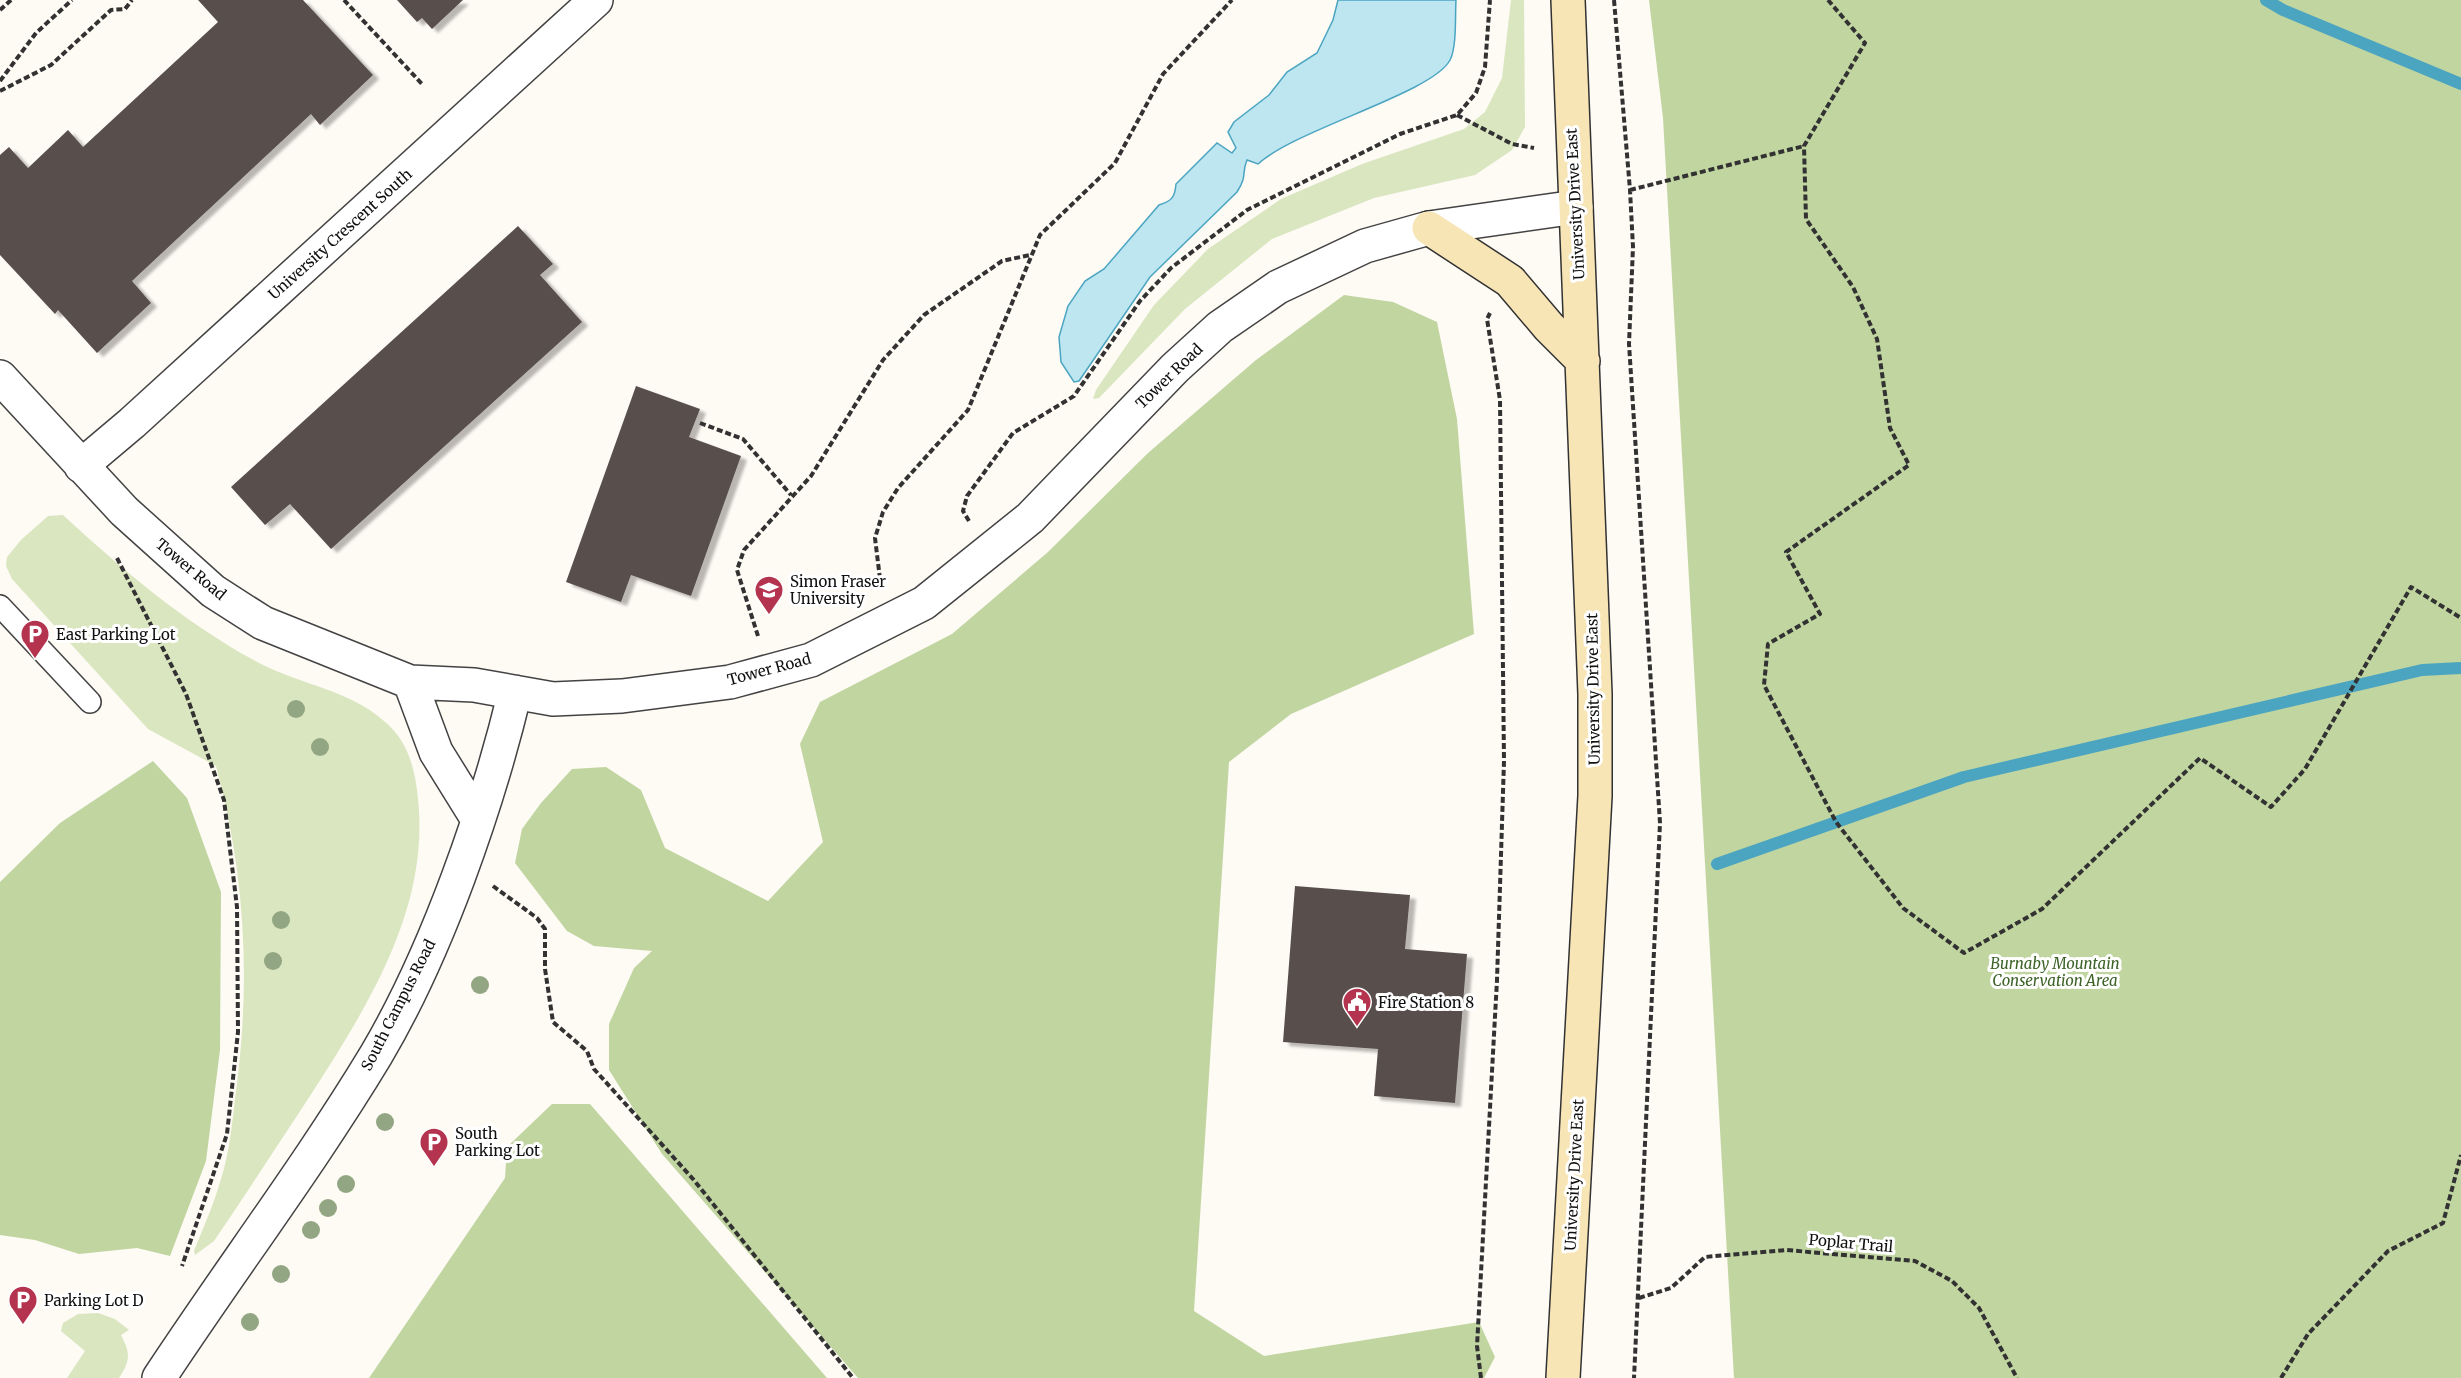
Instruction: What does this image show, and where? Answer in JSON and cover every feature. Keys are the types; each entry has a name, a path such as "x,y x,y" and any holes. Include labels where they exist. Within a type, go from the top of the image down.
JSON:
{"street":[{"name":"University Crescent South","path":"81,466 132,423 596,0"},
{"name":"University Drive East","path":"1563,1378 1595,796 1595,694 1568,0"},
{"name":"Tower Road","path":"0,377 124,512 213,591 263,623 410,682 474,685 553,699 622,696 730,682 811,660 924,603 1030,518 1175,368 1220,327 1278,287 1365,246 1429,228 1576,207"},
{"path":"1429,228 1510,281 1549,327 1583,361"},
{"path":"410,682 436,752 477,818"},
{"name":"South Campus Road","path":"159,1378 376,1054 423,962 477,818 502,742 515,692"}],"lane":[{"path":"0,606 90,702"}],"path":[{"path":"0,10 11,0"},
{"path":"0,81 36,33 72,0"},
{"path":"0,91 51,65 111,10 125,9 132,0"},
{"path":"345,0 422,84"},
{"path":"880,579 875,538 883,512 898,488 968,410 1030,255 1040,236 1115,163 1163,74 1232,0"},
{"path":"973,526 963,511 967,496 1013,434 1074,396 1140,301 1171,268 1247,210 1400,134 1457,115 1476,93 1485,67 1490,0"},
{"path":"1614,0 1630,190 1633,247 1629,344 1660,823 1634,1378"},
{"path":"1828,0 1866,43 1804,146 1806,219 1853,287 1877,339 1890,428 1909,465 1786,552 1820,614 1768,644 1764,685 1836,822 1903,908 1964,953 2042,909 2200,758 2271,807 2305,769 2411,587 2461,618"},
{"path":"1457,115 1512,144 1534,148"},
{"path":"1630,190 1804,146"},
{"path":"758,636 737,570 744,550 791,495 811,476 883,360 924,315 1002,261 1030,255"},
{"path":"1481,1378 1477,1347 1497,980 1504,761 1500,400 1487,319 1492,308"},
{"path":"700,423 743,439 791,495"},
{"path":"117,558 186,694 224,800 237,907 238,1032 227,1134 182,1266"},
{"path":"486,881 537,918 545,929 545,969 553,1022 587,1051 594,1069 693,1179 853,1378"},
{"path":"2281,1378 2308,1334 2388,1251 2443,1223 2461,1155"},
{"name":"Poplar Trail","path":"1639,1298 1671,1287 1705,1257 1786,1250 1915,1261 1952,1281 1979,1308 2017,1378"}],"green space":[{"path":"1511,0 1524,0 1525,127 1512,150 1475,175 1374,198 1272,239 1185,309 1099,398 1093,399 1096,390 1154,305 1208,249 1281,199 1362,164 1464,129 1485,112 1502,78"},
{"name":"Burnaby Mountain Conservation Area","path":"1649,0 2461,0 2461,1378 1734,1378 1663,118"},
{"path":"1344,295 1393,302 1437,322 1457,419 1474,634 1291,714 1229,762 1194,1311 1264,1356 1479,1322 1495,1357 1484,1378 858,1378 662,1154 609,1070 609,1024 634,968 652,951 594,946 567,931 515,863 522,829 541,803 572,769 606,767 641,790 665,848 768,901 823,842 800,744 820,702 952,634 1048,552 1148,453 1256,360"},
{"path":"63,515 157,596 207,632 261,664 341,695 371,711 392,729 405,746 415,777 419,840 414,880 404,919 389,957 351,1030 308,1099 214,1241 195,1255 194,1251 215,1198 226,1160 240,1057 244,973 243,931 234,849 216,766 148,729 12,579 6,566 7,557 21,540 48,516"},
{"path":"153,761 187,798 221,892 220,1050 206,1161 170,1256 137,1248 79,1254 35,1240 0,1235 0,882 60,823"},
{"path":"552,1104 590,1104 827,1378 369,1378 505,1178 507,1147"},
{"path":"98,1313 115,1319 129,1330 121,1335 128,1352 125,1367 119,1378 67,1378 85,1351 61,1331 63,1323 78,1314"}],"water":[{"path":"1338,0 1456,0 1455,39 1450,60 1438,73 1392,98 1302,138 1276,151 1258,164 1247,160 1237,192 1150,277 1079,381 1074,382 1061,362 1059,337 1068,306 1085,281 1104,269 1159,205 1172,198 1176,184 1217,143 1232,153 1236,148 1228,132 1234,122 1269,95 1287,72 1317,53 1333,20"}],"building":[{"path":"198,0 303,0 373,75 320,125 311,114 132,281 151,303 97,353 58,310 55,314 0,255 0,155 9,147 28,168 68,130 83,147 218,22"},
{"path":"397,0 463,0 432,29 422,18 417,22"},
{"path":"518,226 553,264 540,275 582,322 331,549 290,504 265,525 231,487"},
{"path":"636,386 700,409 689,437 741,456 691,596 631,575 621,602 566,582"},
{"name":"Fire Station 8","path":"1295,886 1410,895 1405,949 1467,954 1455,1103 1374,1096 1378,1049 1283,1042"}],"waterway":[{"path":"2266,0 2283,10 2461,84"},
{"path":"1717,864 1964,777 2422,670 2461,668"}],"place":[{"name":"Simon Fraser University","path":"769,616"},
{"name":"East Parking Lot","path":"35,660"},
{"name":"Fire Station 8","path":"1357,1028"},
{"name":"South Parking Lot","path":"434,1168"},
{"name":"Parking Lot D","path":"23,1326"}]}
